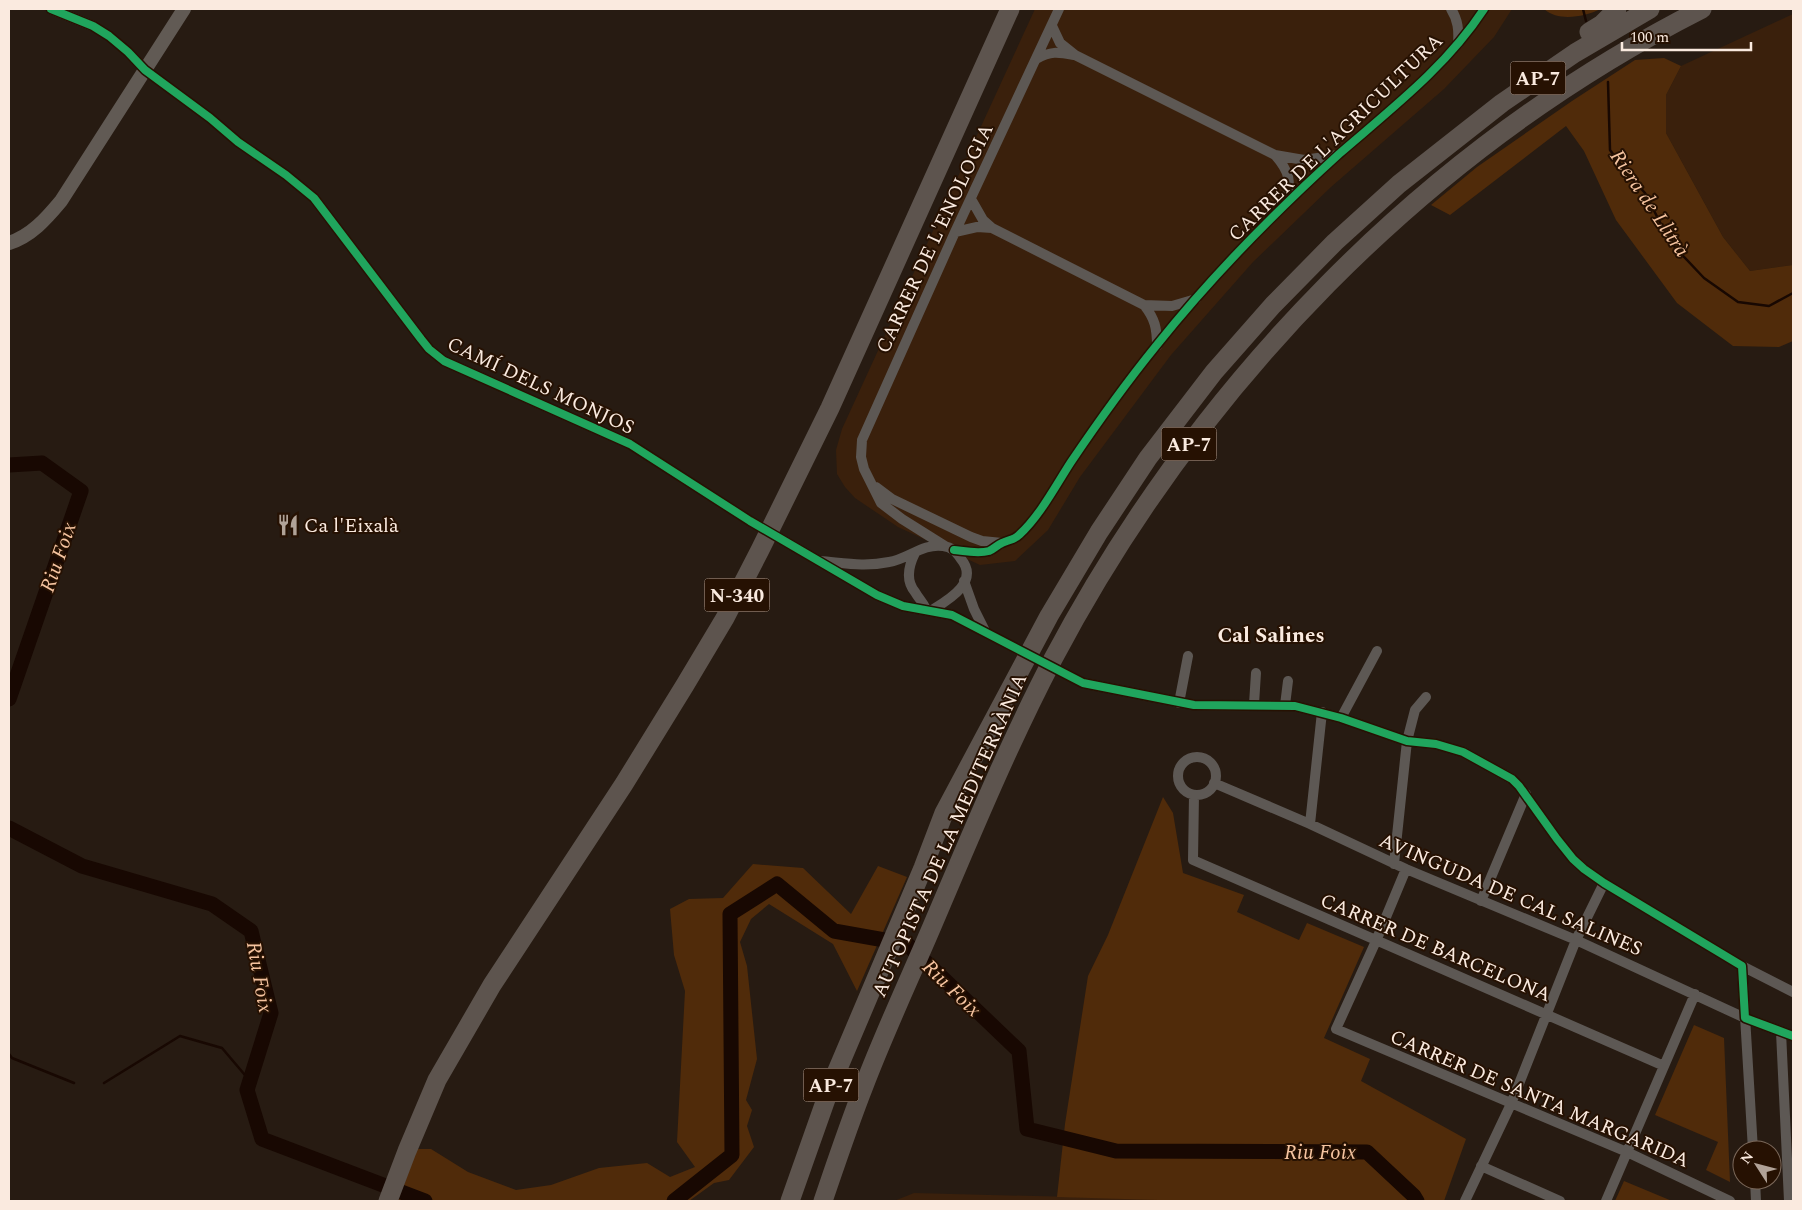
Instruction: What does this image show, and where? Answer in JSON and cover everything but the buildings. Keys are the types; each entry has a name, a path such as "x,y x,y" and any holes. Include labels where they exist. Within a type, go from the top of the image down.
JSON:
{"highway":[{"name":"N-340","path":"388,1201 437,1080 492,985 624,784 725,618 830,408 1010,9"},
{"path":"1432,156 1495,96 1602,24 1617,9"},
{"name":"AUTOPISTA DE LA MEDITERRÀNIA","path":"790,1201 831,1085 923,868 944,813 1024,661 1080,562 1148,458 1214,372 1279,299 1334,242 1432,156 1481,118 1538,77 1650,9"},
{"name":"AUTOPISTA DE LA MEDITERRÀNIA","path":"823,1201 863,1087 1030,704 1054,657 1103,572 1149,499 1174,464 1227,396 1283,332 1374,239 1446,177 1508,128 1588,74 1702,9"}],"main road":[{"path":"9,244 30,233 46,219 61,201 184,9"}],"street":[{"name":"CAMÍ DELS MONJOS","path":"51,9 93,26 109,36 145,70 314,198 421,339 436,355 444,360 630,444 750,521 817,561 892,602 952,614 1083,683 1179,703 1209,706 1285,705 1322,712 1407,741 1436,744 1463,752 1512,779 1526,794 1557,839 1584,869 1742,966 1793,992"},
{"name":"CARRER DE L'ENOLOGIA","path":"949,548 902,519 881,503 862,463 860,449 862,440 955,232 1059,9"},
{"path":"1451,9 1458,23 1458,44"},
{"name":"CARRER DE L'AGRICULTURA","path":"949,548 987,551 1019,535 1034,517 1098,423 1156,346 1197,298 1287,203 1412,92 1458,44 1484,9"},
{"path":"1052,26 1060,42 1074,55 1275,155 1304,160 1339,155"},
{"path":"1036,59 1053,52 1074,55"},
{"path":"1275,155 1284,165 1288,175 1290,186 1287,203"},
{"path":"971,198 982,220 992,228 1144,305 1152,315 1155,323 1156,346"},
{"path":"955,232 977,227 992,228"},
{"path":"1144,305 1172,306 1197,298"},
{"path":"873,485 892,499 971,537 1002,543"},
{"path":"817,561 867,566 892,562 914,553 933,546 949,548 964,562 966,572 959,592 929,610 910,585 910,564 914,553"},
{"path":"964,582 985,631"},
{"path":"1341,718 1377,650"},
{"path":"1179,703 1188,656"},
{"path":"1254,704 1256,674"},
{"path":"1285,705 1288,681"},
{"path":"1394,864 1407,741 1415,710 1426,697"},
{"path":"1310,824 1322,712"},
{"path":"1196,757 1204,758 1214,768 1216,776 1214,783 1210,790 1203,794 1194,795 1186,792 1180,786 1179,770 1183,763 1189,759 1196,757"},
{"name":"AVINGUDA DE CAL SALINES","path":"1214,783 1310,824 1394,864 1576,940 1745,1018 1793,1036"},
{"path":"1481,901 1526,794"},
{"name":"CARRER DE BARCELONA","path":"1194,795 1193,860 1664,1066"},
{"path":"1376,941 1406,869"},
{"path":"1465,1201 1511,1104 1576,940 1604,883"},
{"name":"CARRER DE SANTA MARGARIDA","path":"1376,941 1336,1029 1627,1152 1730,1201"},
{"path":"1742,966 1752,1140"},
{"path":"1744,996 1759,974"},
{"path":"1606,1201 1695,994"},
{"path":"1781,1032 1789,1201"},
{"path":"1481,1166 1560,1201"}],"shaded area":[{"path":"1035,9 1512,9 1494,37 1444,89 1331,187 1253,262 1171,355 1080,477 1048,530 1015,561 980,565 898,527 855,498 837,474 836,450 842,429"},
{"path":"1544,9 1601,9 1579,16 1564,17 1557,16"},
{"path":"1793,14 1793,265 1750,271 1723,237 1666,133 1666,95 1681,66"},
{"path":"1664,58 1681,66 1666,95 1666,133 1723,237 1750,271 1793,265 1793,341 1779,347 1733,346 1677,303 1616,220 1584,151 1566,126 1450,215 1431,205 1477,167 1635,60"},
{"path":"1163,797 1173,813 1183,873 1244,895 1237,912 1299,940 1307,923 1364,947 1324,1038 1370,1059 1361,1081 1466,1139 1444,1201 1191,1201 1057,1197 1065,1124 1088,976 1108,935"},
{"path":"753,864 803,868 851,914 878,866 907,877 857,991 833,944 769,904 751,919 740,942 747,966 757,1059 746,1100 752,1110 747,1126 754,1147 729,1180 714,1183 689,1201 398,1201 417,1149 431,1149 468,1172 516,1190 551,1185 599,1168 647,1163 670,1177 695,1167 677,1142 685,991 674,955 670,909 689,899 723,898"},
{"path":"1694,1025 1724,1038 1730,1182 1706,1170 1718,1142 1655,1115"},
{"path":"1624,1181 1672,1201 1615,1201"},
{"path":"914,1193 1191,1200 894,1201"}],"waterway":[{"name":"Riera de Llitrà","path":"1583,9 1586,21"},
{"name":"Riera de Llitrà","path":"1608,82 1610,150 1645,193 1670,242 1704,278 1738,302 1769,306 1793,293"},
{"name":"Riu Foix","path":"9,465 42,463 81,491 9,699"},
{"name":"Riu Foix","path":"9,828 82,866 212,904 251,931 271,1013 247,1090 262,1139 425,1201"},
{"name":"Riu Foix","path":"674,1201 732,1155 730,914 777,884 834,931 907,944 1019,1051 1027,1129 1116,1151 1367,1152 1417,1201"},
{"path":"104,1083 180,1036 222,1048 250,1081"},
{"path":"9,1054 12,1058 74,1083"}],"cycle path":[{"path":"51,9 93,26 109,36 145,70 314,198 421,339 429,349 444,361 630,444 750,521 877,595 903,606 952,615 1083,683 1194,705 1295,706 1341,718 1407,741 1436,744 1463,752 1512,779 1557,839 1584,869 1742,966 1745,1018 1793,1036"},
{"path":"954,550 989,551 1015,538 1027,527 1041,510 1071,462 1123,388 1199,295 1291,199 1435,69 1453,50 1484,9"}],"place":[{"name":"Ca l'Eixalà","path":"288,525"}],"district":[{"name":"Cal Salines","path":"1271,635"}]}
